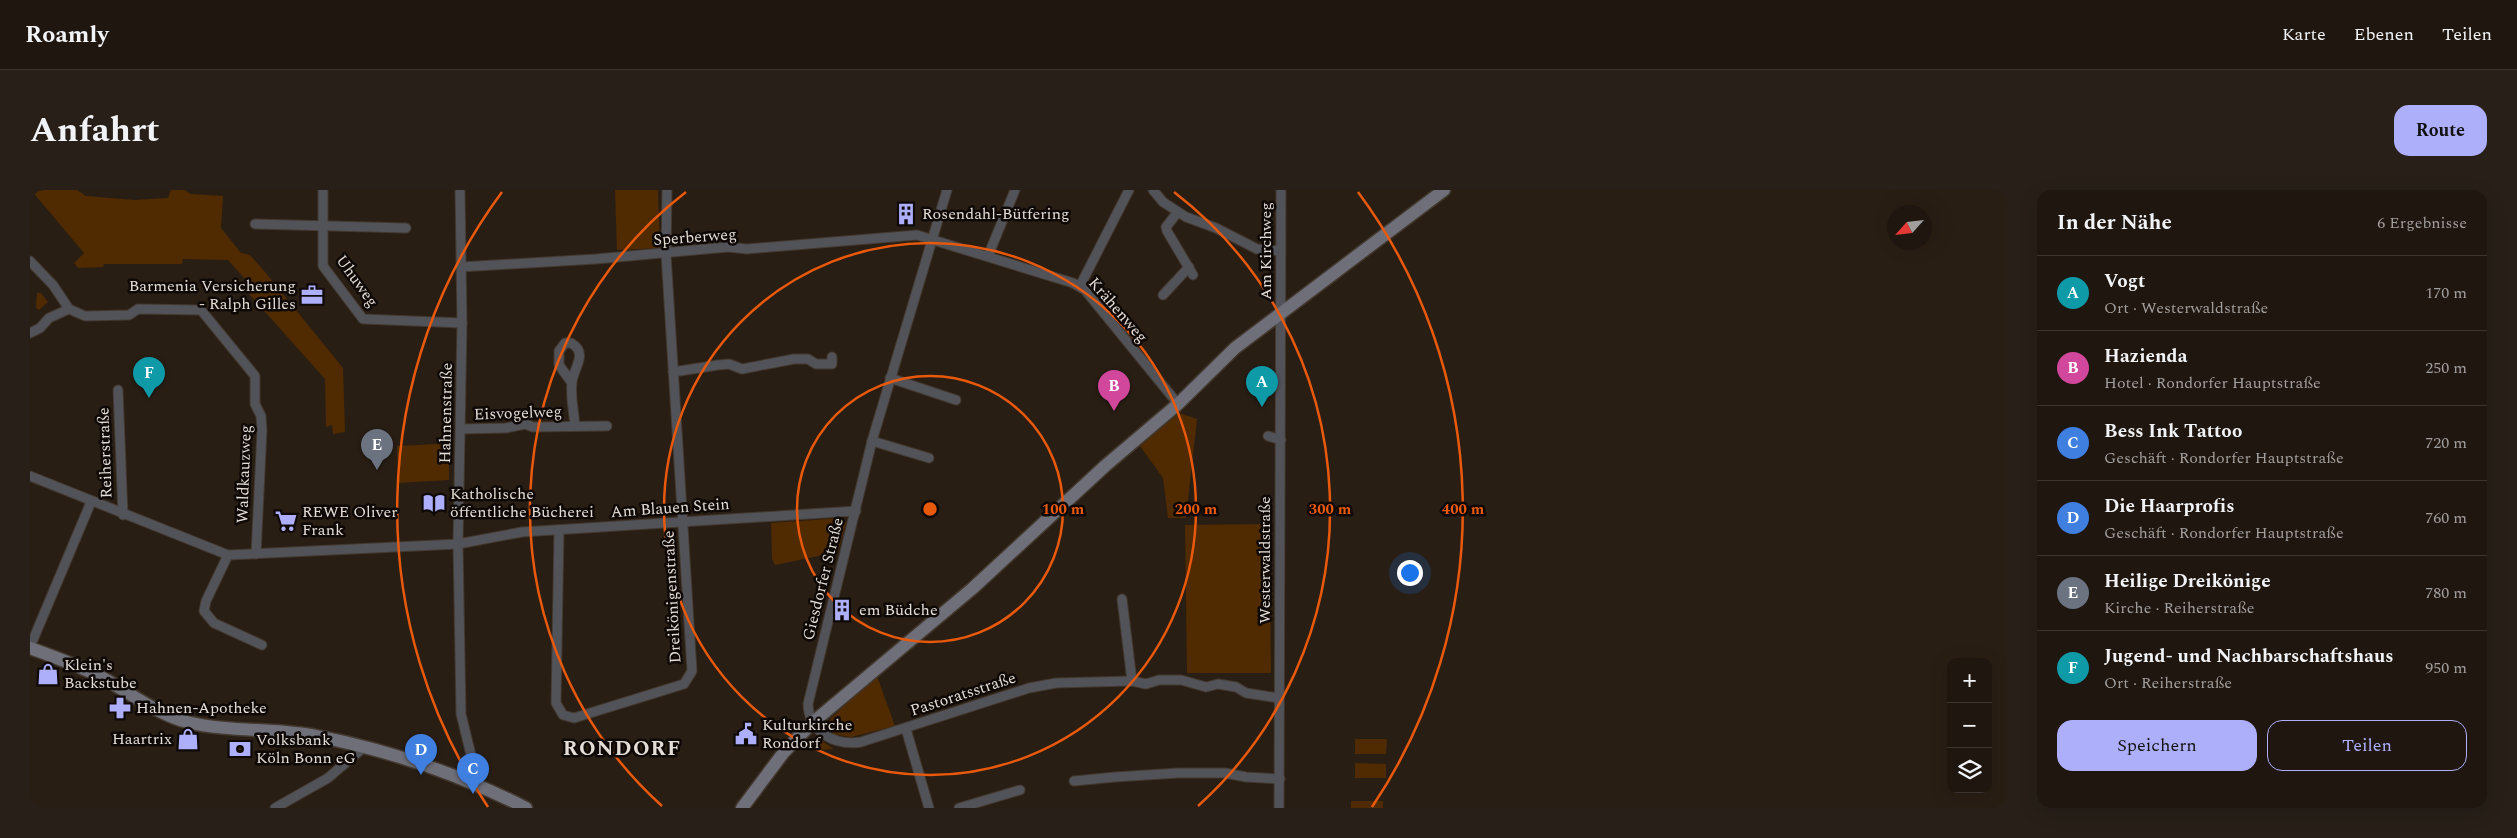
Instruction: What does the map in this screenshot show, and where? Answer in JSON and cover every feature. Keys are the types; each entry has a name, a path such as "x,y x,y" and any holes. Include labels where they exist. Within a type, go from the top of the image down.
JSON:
{"street":[{"name":"Uhuweg","path":"322,190 323,266 363,319 462,323"},
{"name":"Hahnenstraße","path":"460,190 462,323 458,544 461,714 478,784"},
{"name":"Dreikönigenstraße","path":"559,530 556,703 563,715 574,718 684,684 692,671 666,254 667,190"},
{"name":"Giesdorfer Straße","path":"812,723 808,714 808,704 872,441 931,238 947,190"},
{"path":"988,256 1014,190"},
{"path":"1080,286 1129,190"},
{"path":"1153,190 1163,202 1177,213 1216,228 1257,249 1280,252"},
{"name":"Am Kirchweg","path":"1281,190 1280,252 1282,312"},
{"path":"742,808 784,752 812,723 974,588 1105,466 1178,404 1235,348 1444,190"},
{"path":"1162,295 1191,271 1166,227 1177,213"},
{"path":"255,224 322,224 406,228"},
{"name":"Sperberweg","path":"460,267 666,254 680,250 728,247 747,249 842,242 865,238 917,235 931,238"},
{"name":"Krähenweg","path":"931,238 1080,286 1178,404"},
{"path":"30,261 53,285 69,308 50,318 40,328 30,333"},
{"name":"Waldkauzweg","path":"69,308 85,316 129,315 138,309 200,310 256,376 255,404 261,416 262,430 256,554"},
{"name":"Westerwaldstraße","path":"1279,808 1282,312"},
{"path":"673,372 729,364 742,369 794,359 808,359 816,364 832,364 832,357"},
{"path":"890,378 956,400"},
{"name":"Eisvogelweg","path":"572,383 575,426"},
{"name":"Reiherstraße","path":"118,390 123,515"},
{"name":"Eisvogelweg","path":"461,429 506,428 525,424 533,427 607,426"},
{"path":"1268,436 1281,440"},
{"path":"872,441 929,458"},
{"name":"Reiherstraße","path":"30,476 123,515 228,555 458,544"},
{"path":"91,502 30,648 79,667 156,709 185,721 207,726 310,735 363,748 478,784 526,808"},
{"name":"Am Blauen Stein","path":"458,544 516,533 856,511"},
{"path":"228,555 206,601 204,611 214,623 262,645"},
{"path":"1122,599 1132,681"},
{"name":"Pastoratsstraße","path":"812,723 837,742 848,744 906,729 1029,688 1080,681 1132,681 1146,684 1159,680 1181,680 1206,687 1218,684 1236,687 1246,693 1280,698"},
{"path":"906,729 930,808"},
{"path":"275,808 328,778 363,748"},
{"path":"1074,782 1115,776 1197,773 1225,773 1246,777 1280,779"},
{"path":"959,808 1020,790"}],"shaded area":[{"path":"31,190 77,190 86,196 134,200 168,198 171,190 185,190 190,194 223,196 221,228 241,253 250,255 265,272 343,368 345,432 333,434 332,425 326,427 325,379 249,294 254,289 228,260 183,259 182,264 104,264 103,267 78,268 74,263 84,253"},
{"path":"615,190 658,190 660,248 617,250"},
{"path":"37,293 41,293 48,302 39,310 36,308"},
{"path":"1179,413 1197,419 1186,518 1168,518 1163,478 1140,446"},
{"path":"449,435 449,480 398,483 397,446 438,444 438,437"},
{"path":"842,518 846,523 838,552 775,565 772,559 771,523"},
{"path":"1269,524 1271,673 1187,673 1185,525"},
{"path":"877,676 895,726 851,737 833,734 828,728 831,718"},
{"path":"816,737 834,749 819,750"},
{"path":"1355,739 1387,739 1386,754 1355,754"},
{"path":"1355,763 1386,764 1386,778 1355,778"},
{"path":"1351,801 1383,801 1383,808 1351,808"}],"place":[{"name":"Rosendahl-Bütfering","path":"906,214"},
{"name":"Barmenia Versicherung - Ralph Gilles","path":"312,295"},
{"name":"Jugend- und Nachbarschaftshaus","path":"149,398"},
{"name":"Vogt","path":"1262,407"},
{"name":"Hazienda","path":"1114,411"},
{"name":"Heilige Dreikönige","path":"377,470"},
{"name":"Katholische öffentliche Bücherei","path":"434,503"},
{"name":"REWE Oliver Frank","path":"286,521"},
{"name":"em Büdche","path":"842,610"},
{"name":"Klein's Backstube","path":"48,674"},
{"name":"Hahnen-Apotheke","path":"120,708"},
{"name":"Kulturkirche Rondorf","path":"746,734"},
{"name":"Haartrix","path":"188,739"},
{"name":"Volksbank Köln Bonn eG","path":"240,749"},
{"name":"Die Haarprofis","path":"421,775"},
{"name":"Bess Ink Tattoo","path":"473,794"}],"district":[{"name":"RONDORF","path":"622,749"}]}
